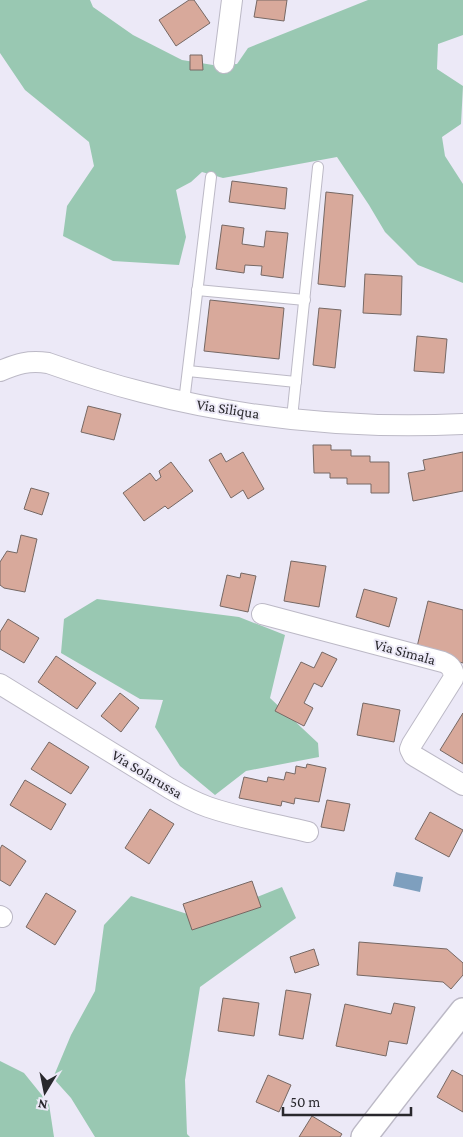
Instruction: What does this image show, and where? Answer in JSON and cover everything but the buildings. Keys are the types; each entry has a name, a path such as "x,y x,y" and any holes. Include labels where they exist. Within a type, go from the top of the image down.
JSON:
{"street":[{"path":"224,63 232,0"},
{"name":"Via Siliqua","path":"0,371 26,362 44,362 112,384 184,402 240,411 326,422 463,424"},
{"name":"Via Simala","path":"262,614 448,665 453,670 453,679 410,749 413,755 463,785"},
{"name":"Via Solarussa","path":"0,684 188,799 228,813 308,832"},
{"path":"364,1137 463,1011"}],"lane":[{"path":"292,418 318,168"},
{"path":"184,402 211,177"},
{"path":"197,290 305,300"},
{"path":"188,371 296,382"}],"green space":[{"path":"0,0 90,0 93,7 133,35 182,60 213,65 237,64 248,48 368,0 463,0 463,35 438,44 437,69 463,86 461,124 442,137 445,156 463,184 463,283 418,265 385,232 337,157 223,178 202,172 191,182 176,190 186,237 179,265 113,261 63,236 67,206 94,166 89,142 25,90 0,53"},
{"path":"97,599 239,617 285,635 270,698 318,743 319,757 246,771 215,795 180,766 155,727 163,700 140,699 61,653 64,619"},
{"path":"282,887 296,918 200,987 185,1080 187,1134 190,1137 95,1137 71,1098 53,1078 71,1035 95,991 104,925 131,896 203,919"},
{"path":"0,1061 24,1073 49,1104 54,1137 0,1137"}],"water":[{"path":"396,872 423,877 420,892 393,886"}]}
